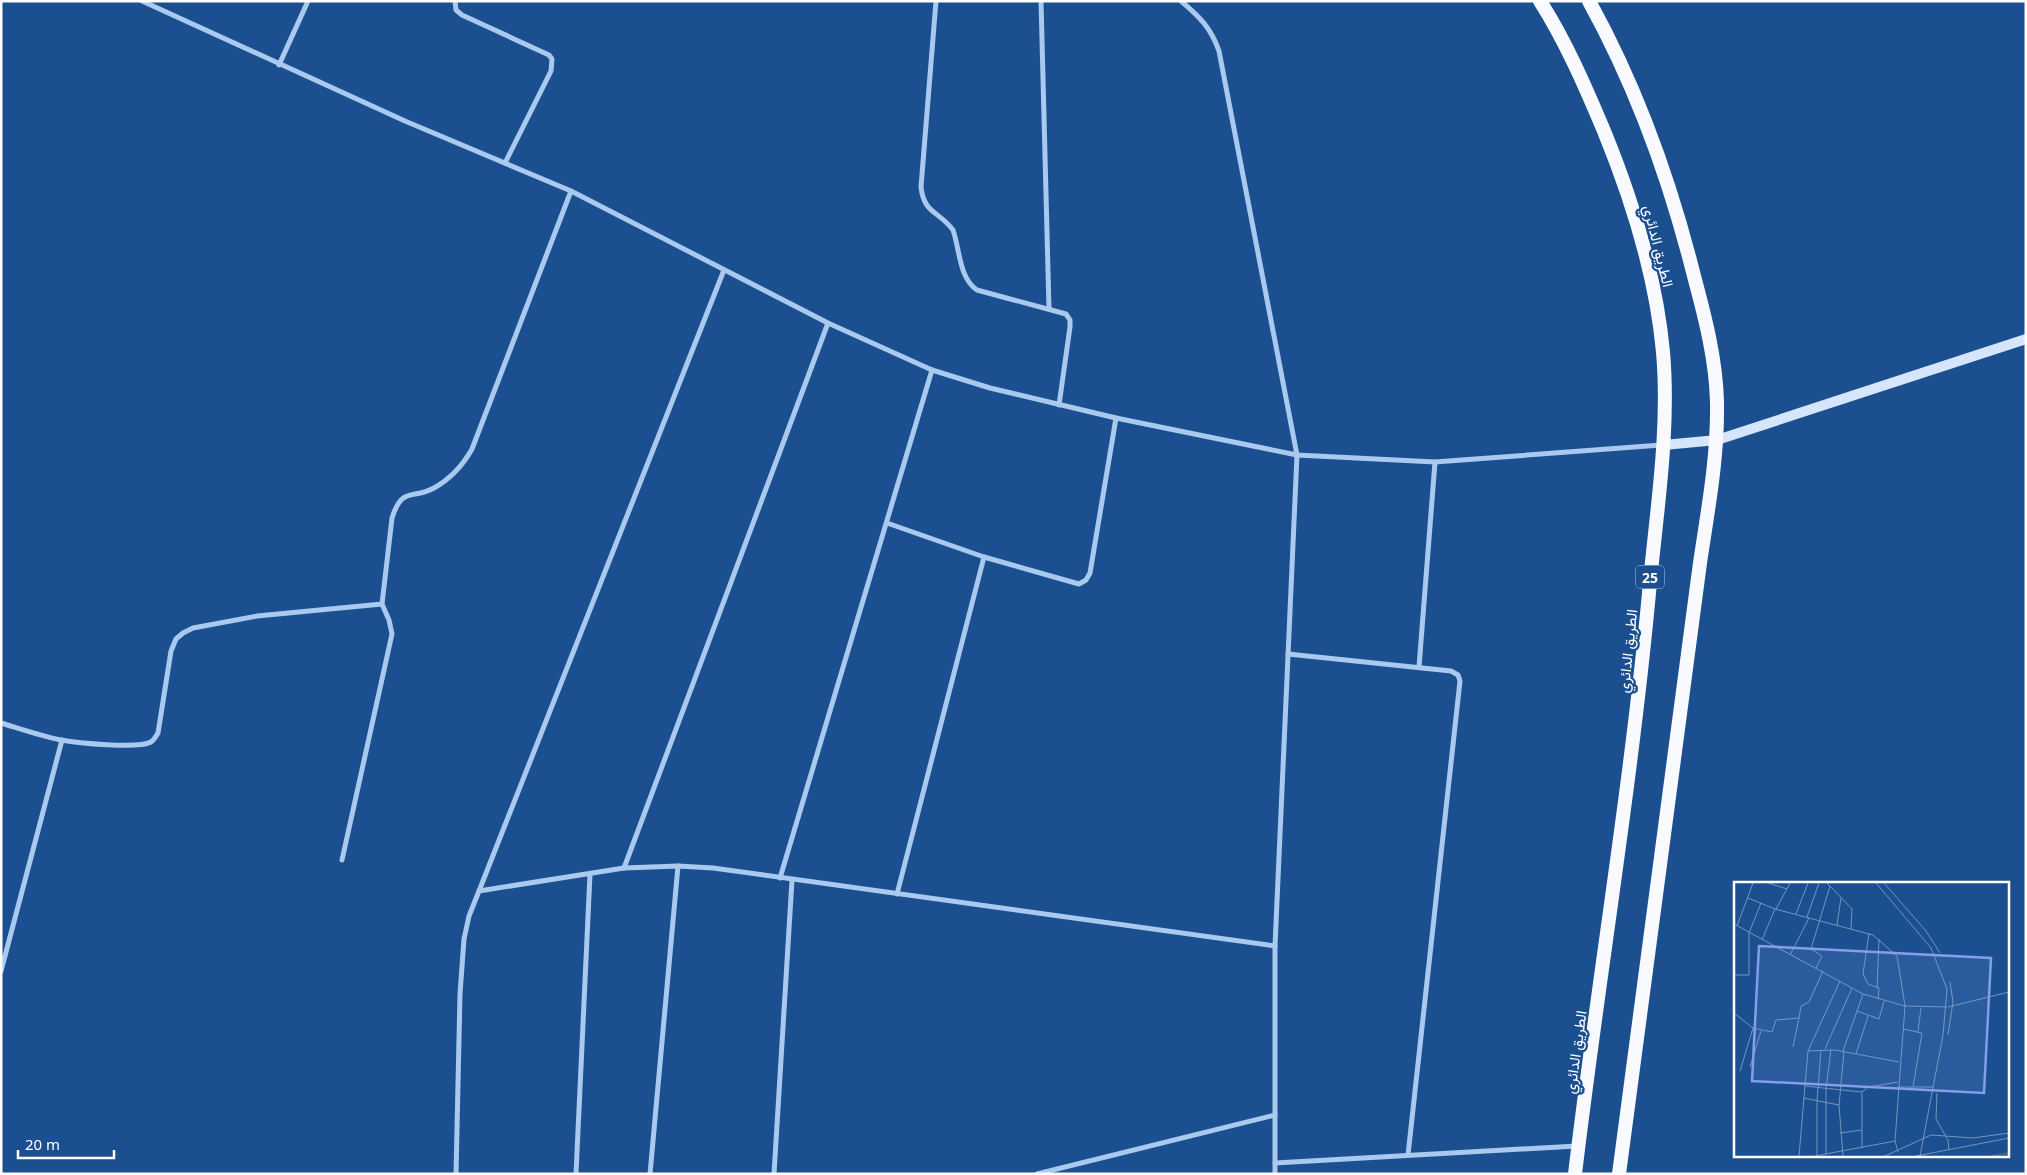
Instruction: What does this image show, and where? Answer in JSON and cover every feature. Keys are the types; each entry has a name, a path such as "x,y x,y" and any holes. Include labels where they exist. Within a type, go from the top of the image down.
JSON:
{"highway":[{"name":"الطريق الدائري","path":"1540,1 1583,80 1614,155 1638,224 1654,286 1663,353 1664,445 1640,689 1575,1174"},
{"name":"الطريق الدائري","path":"1589,1 1640,105 1671,192 1706,320 1714,360 1717,400 1717,440 1713,479 1698,573 1619,1174"}],"main road":[{"path":"1664,445 1717,440 2026,339"}],"street":[{"path":"142,1 280,65 571,191 828,323 932,370 990,388 1116,418 1297,455 1434,462 1664,445"},
{"path":"280,65 308,1"},
{"path":"455,1 456,10 462,14 549,55 552,59 551,71 505,162"},
{"path":"936,1 921,187 925,205 953,230 965,277 969,285 978,290 1066,314 1070,320 1060,405"},
{"path":"1041,1 1049,309"},
{"path":"1181,1 1206,24 1214,36 1219,51 1297,455 1275,946 1276,1174"},
{"path":"342,860 392,634 389,620 382,604 392,518 396,505 406,496 432,489 464,464 472,449 571,191"},
{"path":"456,1174 460,994 464,939 470,916 724,270"},
{"path":"624,868 828,323"},
{"path":"780,878 932,370"},
{"path":"887,523 984,557 1079,584 1086,580 1090,573 1116,418"},
{"path":"1419,667 1434,462"},
{"path":"897,894 984,557"},
{"path":"1,723 62,740 138,745 153,741 158,733 171,651 176,639 183,633 193,628 257,616 382,604"},
{"path":"1288,654 1451,671 1458,675 1460,681 1408,1155"},
{"path":"1,971 62,740"},
{"path":"479,892 624,868 678,866 713,868 1275,946"},
{"path":"650,1174 678,866"},
{"path":"576,1174 590,874"},
{"path":"774,1174 792,880"},
{"path":"1036,1174 1275,1114"},
{"path":"1276,1163 1578,1146"}]}
